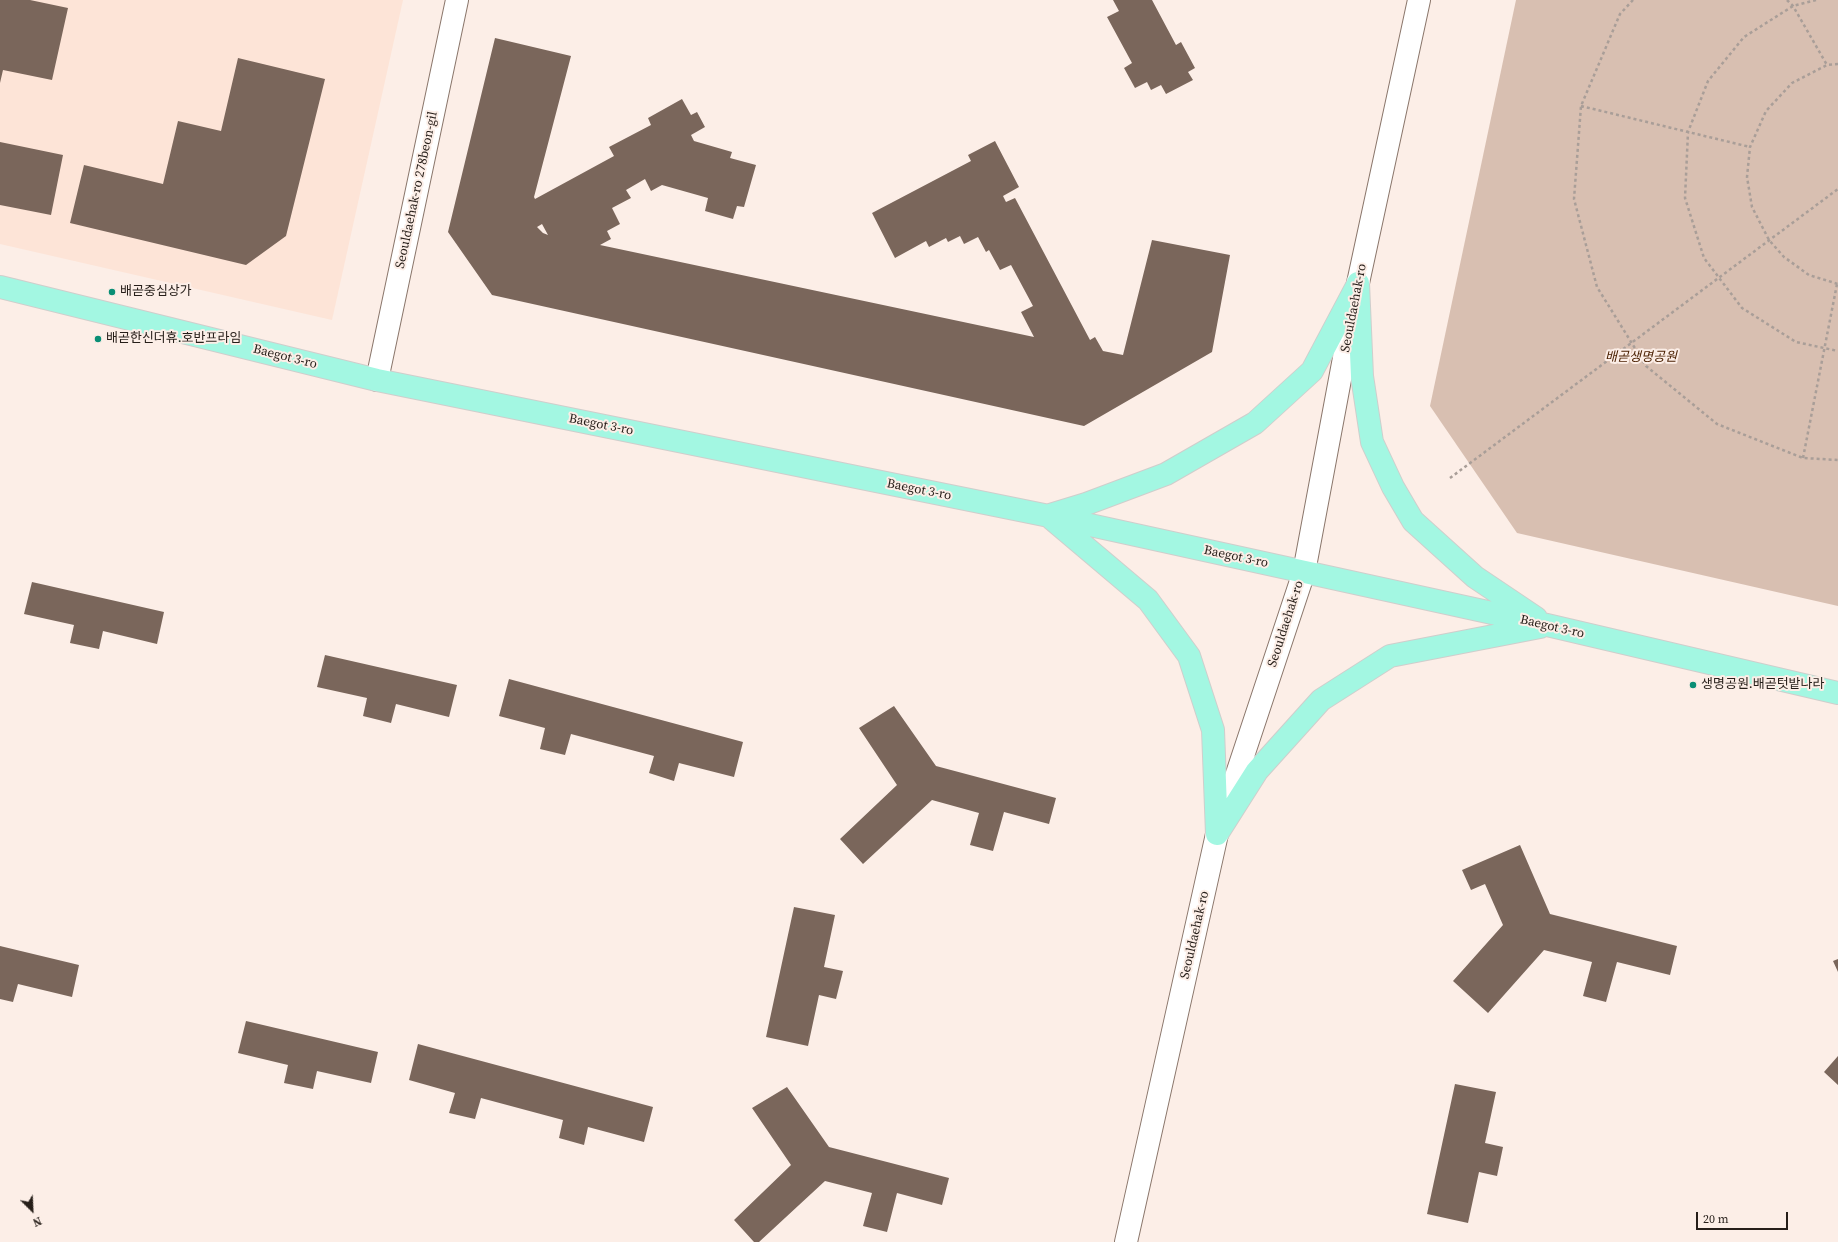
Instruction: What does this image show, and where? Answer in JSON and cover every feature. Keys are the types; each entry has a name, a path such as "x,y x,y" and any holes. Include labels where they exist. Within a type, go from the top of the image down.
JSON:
{"main road":[{"path":"1049,516 1086,504 1166,474 1255,423 1312,371 1358,283"},
{"path":"1358,283 1362,376 1372,442 1393,487 1413,521 1475,577 1547,625"},
{"name":"Baegot 3-ro","path":"0,287 378,380 1049,516 1547,625 1838,693"},
{"path":"1049,516 1148,600 1189,656 1214,730 1217,834"},
{"path":"1217,834 1257,771 1321,700 1390,656 1547,625"}],"street":[{"name":"Seouldaehak-ro 278beon-gil","path":"378,380 456,0"},
{"name":"Seouldaehak-ro","path":"1126,1242 1217,834 1304,572 1358,283 1420,0"}],"path":[{"path":"1633,0 1620,14 1581,106 1574,198 1597,288 1646,366 1717,424 1803,458 1838,460"},
{"path":"1787,0 1827,65"},
{"path":"1816,0 1792,6 1744,37 1708,81 1688,132 1685,198 1704,258 1742,308 1796,342 1838,350"},
{"path":"1803,458 1838,284 1809,275 1784,257 1769,240 1752,207 1747,177 1750,147 1766,112 1792,83 1827,65 1838,64"},
{"path":"1581,106 1750,147"},
{"path":"1450,478 1838,189"}],"shaded area":[{"path":"0,0 403,0 332,320 0,244"}],"green space":[{"name":"배곧생명공원","path":"1516,0 1838,0 1838,606 1517,533 1430,406"}],"building":[{"path":"0,0 30,0 68,8 52,80 3,70 0,83"},
{"path":"1113,0 1152,0 1176,45 1181,42 1195,68 1188,72 1193,80 1166,94 1161,85 1151,90 1147,82 1135,88 1124,68 1132,63 1107,17 1119,11"},
{"path":"495,38 571,56 534,197 535,199 614,156 609,147 651,125 648,118 682,99 691,115 697,112 705,127 691,135 694,141 732,152 730,158 756,165 744,207 737,206 733,219 705,211 708,198 662,185 651,191 645,179 626,190 631,198 612,208 620,224 607,231 611,239 600,245 1034,337 1021,312 1033,306 1011,265 1000,270 989,250 986,252 978,237 964,244 960,236 948,242 946,238 929,247 926,241 895,258 872,213 971,161 968,155 995,141 1019,187 1003,196 1006,202 1015,198 1090,340 1095,337 1103,351 1123,355 1152,240 1230,255 1212,352 1084,426 492,295 448,232","holes":["542,224 548,235 543,233 537,227"]},
{"path":"238,58 325,79 286,236 246,265 70,223 84,165 163,184 178,121 221,131"},
{"path":"0,142 63,155 51,215 0,205"},
{"path":"32,582 164,612 157,644 103,631 99,649 70,643 74,625 24,614"},
{"path":"325,655 457,685 449,717 396,704 391,723 363,716 367,698 317,687"},
{"path":"509,679 743,742 734,777 679,763 674,781 649,773 654,756 571,734 565,755 540,749 545,728 499,716"},
{"path":"894,706 936,766 1056,798 1049,824 1004,812 993,851 970,845 979,813 932,800 863,864 840,839 897,785 859,728"},
{"path":"1520,845 1550,914 1677,946 1670,975 1617,962 1606,1002 1583,996 1592,962 1544,950 1488,1013 1453,981 1503,925 1485,884 1471,890 1462,870"},
{"path":"794,907 835,915 824,967 843,971 836,999 819,995 808,1046 766,1037"},
{"path":"0,946 79,965 72,997 18,984 13,1002 0,999"},
{"path":"1838,959 1838,972 1833,961"},
{"path":"246,1021 378,1052 371,1083 317,1071 313,1089 284,1083 288,1065 238,1053"},
{"path":"418,1044 653,1107 644,1142 588,1127 584,1145 559,1138 563,1120 481,1098 475,1119 449,1113 455,1093 409,1080"},
{"path":"1838,1056 1838,1085 1824,1072"},
{"path":"1455,1084 1496,1092 1485,1143 1503,1147 1497,1176 1479,1172 1468,1223 1427,1214"},
{"path":"787,1087 829,1147 949,1178 942,1205 897,1193 887,1232 863,1226 872,1193 825,1181 759,1242 754,1242 734,1220 791,1165 752,1108"}],"place":[{"name":"배곧중심상가","path":"112,292"},
{"name":"배곧한신더휴.호반프라임","path":"98,339"},
{"name":"생명공원.배곧텃밭나라","path":"1693,685"}]}
